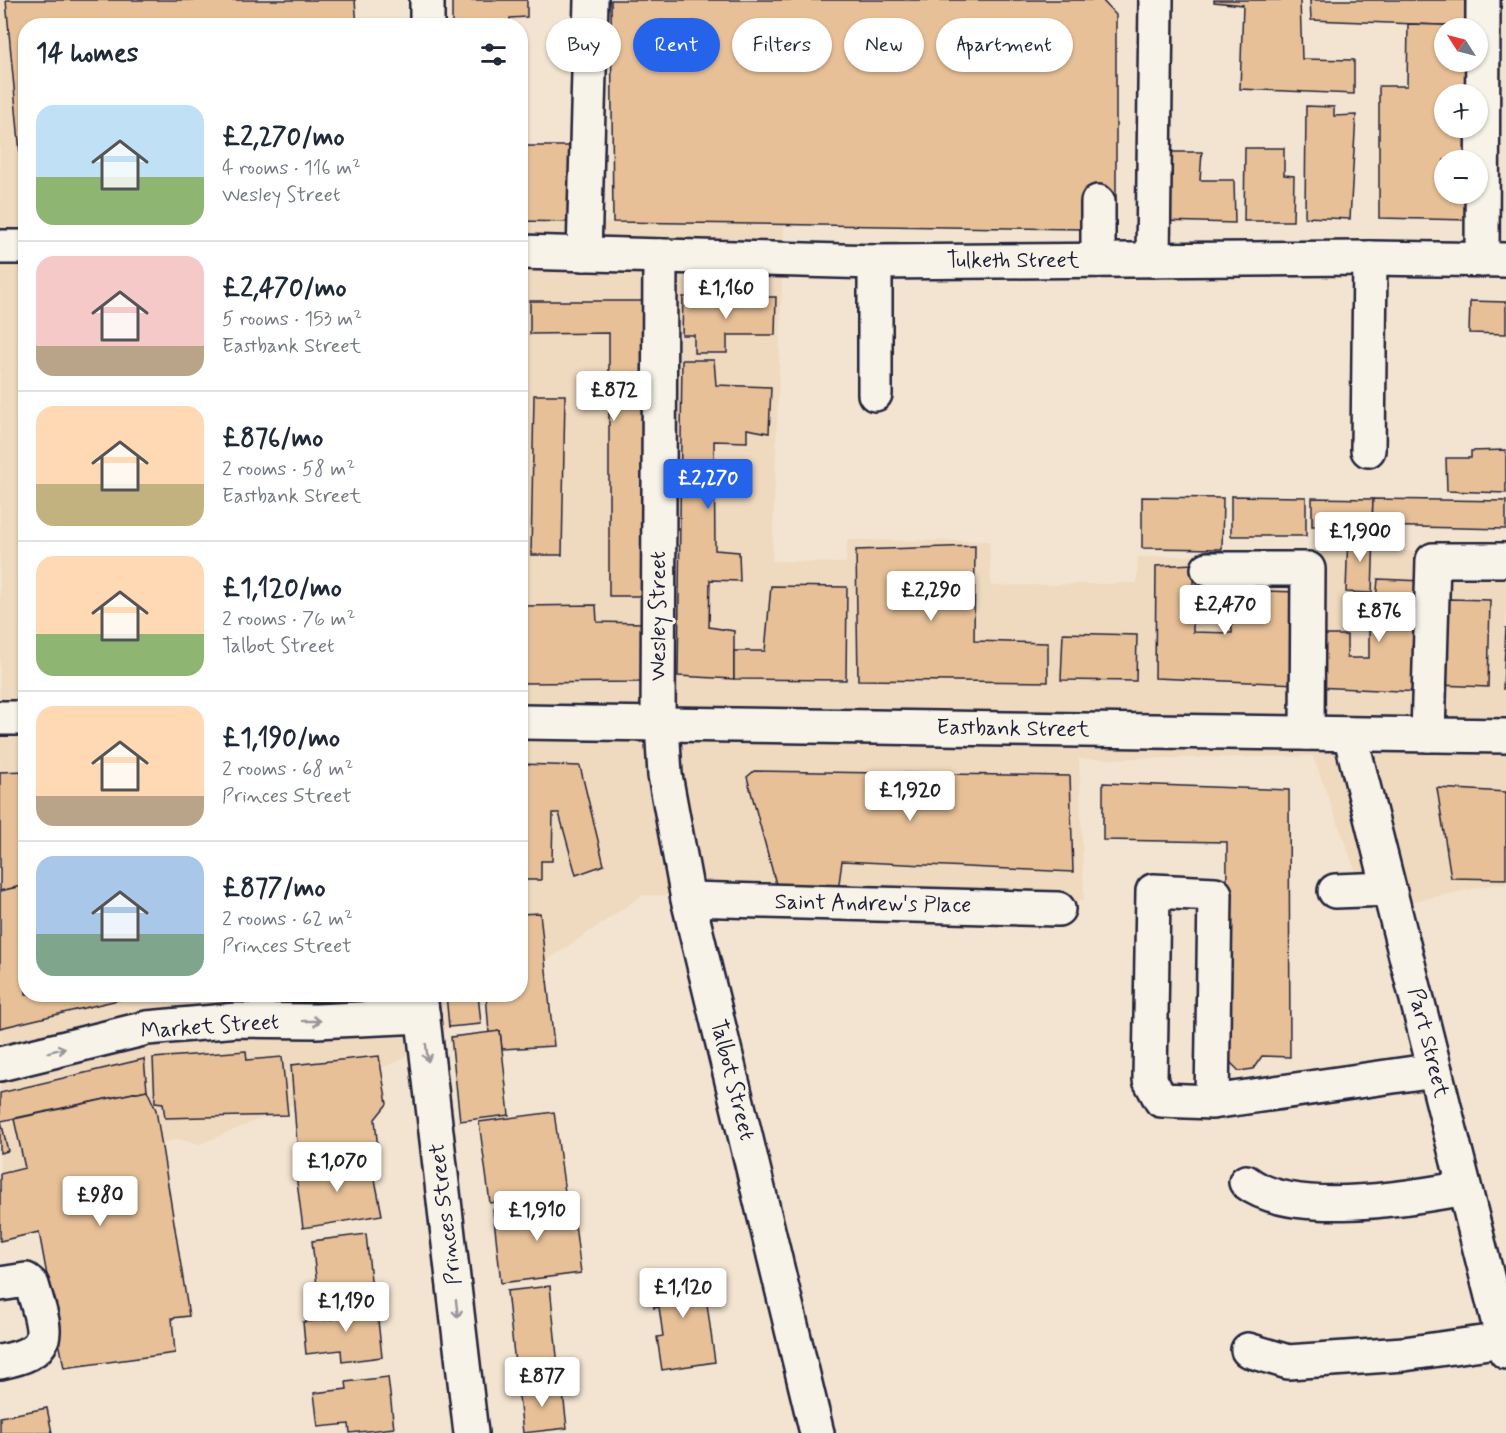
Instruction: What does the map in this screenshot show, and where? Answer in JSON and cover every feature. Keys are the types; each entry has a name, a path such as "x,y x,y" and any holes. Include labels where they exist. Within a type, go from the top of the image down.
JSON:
{"main road":[{"path":"427,0 427,18"},
{"path":"584,254 591,0"},
{"path":"1152,260 1156,0"},
{"path":"1483,0 1494,260"},
{"path":"1098,202 1098,260"},
{"path":"0,247 18,247"},
{"name":"Tulketh Street","path":"528,252 874,262 1370,258 1494,260"},
{"name":"Wesley Street","path":"660,256 660,724"},
{"path":"1368,450 1370,258"},
{"path":"874,262 875,394"},
{"path":"1428,735 1433,560 1506,560"},
{"path":"1208,569 1308,569 1307,733"},
{"path":"0,718 18,718"},
{"name":"Eastbank Street","path":"528,723 1506,736"},
{"name":"Talbot Street","path":"660,724 664,775 688,899 818,1433"},
{"name":"Part Street","path":"1350,734 1504,1346"},
{"path":"1335,891 1389,889"},
{"path":"1212,1102 1215,894 1153,891 1150,1080 1161,1100 1212,1102 1435,1070"},
{"name":"Saint Andrew's Place","path":"688,899 1058,909"},
{"name":"Market Street","path":"0,1064 237,1007 316,1021 422,1005"},
{"name":"Princes Street","path":"422,1005 471,1433"},
{"path":"1246,1182 1257,1191 1275,1196 1362,1203 1464,1188"},
{"path":"0,1284 26,1280 32,1285 44,1338 40,1347 24,1356 0,1362"},
{"path":"1248,1350 1288,1362 1504,1346"}],"shaded area":[{"path":"0,0 355,0 356,18 18,18 18,1002 486,1002 398,1061 200,1144 178,1139 0,1181"},
{"path":"528,221 784,225 772,561 846,563 847,540 989,541 991,586 1137,583 1138,557 1382,551 1506,552 1506,885 1496,884 1370,910 1313,756 1079,759 1084,901 643,895 528,973"}],"building":[{"path":"6,0 355,0 356,18 18,18 18,131"},
{"path":"452,0 527,0 527,17 452,18"},
{"path":"611,0 1102,0 1116,15 1116,203 1098,202 1083,229 613,222 612,72 621,72 621,18 611,18"},
{"path":"1214,0 1300,0 1302,59 1354,60 1354,94 1240,89 1243,5 1214,2"},
{"path":"1310,0 1467,0 1468,18 1434,18 1434,25 1311,20"},
{"path":"1408,24 1434,25 1434,72 1468,72 1468,84 1434,84 1434,138 1469,138 1469,150 1434,150 1434,204 1469,204 1470,220 1379,218 1379,86 1407,86"},
{"path":"1306,106 1334,107 1334,116 1356,115 1350,219 1305,217"},
{"path":"528,146 570,146 571,222 528,221"},
{"path":"1245,148 1284,148 1284,175 1294,176 1293,221 1244,221"},
{"path":"1165,152 1202,152 1200,180 1234,180 1235,223 1164,221"},
{"path":"683,297 776,297 775,335 727,335 727,353 694,353 694,335 682,335"},
{"path":"530,301 642,301 643,596 609,596 609,333 530,334"},
{"path":"1470,301 1506,302 1506,334 1469,333"},
{"path":"682,360 714,360 716,385 771,387 769,433 747,429 747,442 714,441 715,550 739,552 740,581 710,580 709,627 734,631 734,679 678,676"},
{"path":"534,395 565,395 562,555 531,555"},
{"path":"1506,450 1506,493 1447,491 1446,458 1471,458 1471,451"},
{"path":"1231,496 1306,497 1306,536 1231,536"},
{"path":"1142,497 1223,498 1222,549 1142,548"},
{"path":"1312,498 1373,499 1372,526 1312,526"},
{"path":"1373,499 1506,501 1506,529 1372,526"},
{"path":"1348,533 1374,534 1372,593 1346,592"},
{"path":"975,546 974,641 1048,643 1048,682 858,680 856,550"},
{"path":"1193,564 1193,632 1232,633 1231,605 1263,607 1263,591 1300,592 1298,684 1155,678 1156,566"},
{"path":"1378,579 1423,581 1421,692 1315,687 1317,635 1347,635 1347,658 1369,658 1369,624 1353,624 1353,601 1376,601"},
{"path":"771,586 847,587 846,680 734,679 734,651 765,651"},
{"path":"1449,599 1490,600 1488,687 1439,685 1440,652 1447,652"},
{"path":"596,605 597,622 644,623 641,682 528,683 528,606"},
{"path":"1506,627 1506,689 1503,689"},
{"path":"1063,633 1137,635 1136,681 1061,680"},
{"path":"528,764 580,766 604,865 576,875 559,813 553,813 552,861 541,861 541,880 528,880"},
{"path":"18,771 18,887 0,891 0,772"},
{"path":"754,771 1070,776 1073,872 842,861 838,891 776,884 747,777"},
{"path":"1103,783 1289,790 1290,1057 1262,1056 1253,1069 1239,1071 1226,1058 1227,842 1103,840"},
{"path":"1437,788 1506,792 1506,879 1451,878"},
{"path":"18,887 18,1002 109,1002 0,1028 0,891"},
{"path":"540,913 554,1046 502,1049 500,1031 489,1033 487,1002 528,1002 528,914"},
{"path":"447,1002 479,1002 481,1024 449,1027"},
{"path":"500,1031 509,1115 460,1121 451,1037"},
{"path":"246,1051 247,1060 282,1057 288,1115 165,1118 163,1103 155,1102 153,1058"},
{"path":"379,1056 387,1104 375,1119 378,1150 298,1157 291,1065"},
{"path":"144,1059 147,1090 1,1121 8,1151 0,1153 0,1093"},
{"path":"147,1090 156,1110 189,1316 172,1318 175,1353 64,1368 39,1232 0,1241 0,1174 25,1168 14,1119"},
{"path":"554,1112 565,1192 490,1203 479,1122"},
{"path":"371,1159 382,1215 303,1228 295,1167"},
{"path":"572,1200 581,1273 501,1283 493,1210"},
{"path":"366,1234 372,1289 318,1295 312,1241"},
{"path":"702,1268 715,1362 662,1370 657,1337 663,1336 659,1307 654,1308 649,1275"},
{"path":"550,1286 559,1377 517,1382 507,1291"},
{"path":"376,1302 382,1357 342,1362 341,1350 306,1354 303,1322 333,1319 332,1307"},
{"path":"388,1377 394,1428 350,1433 349,1424 318,1427 314,1393 347,1389 346,1382"},
{"path":"562,1384 567,1428 523,1433 518,1388"},
{"path":"47,1408 52,1433 0,1433 0,1417"}]}
